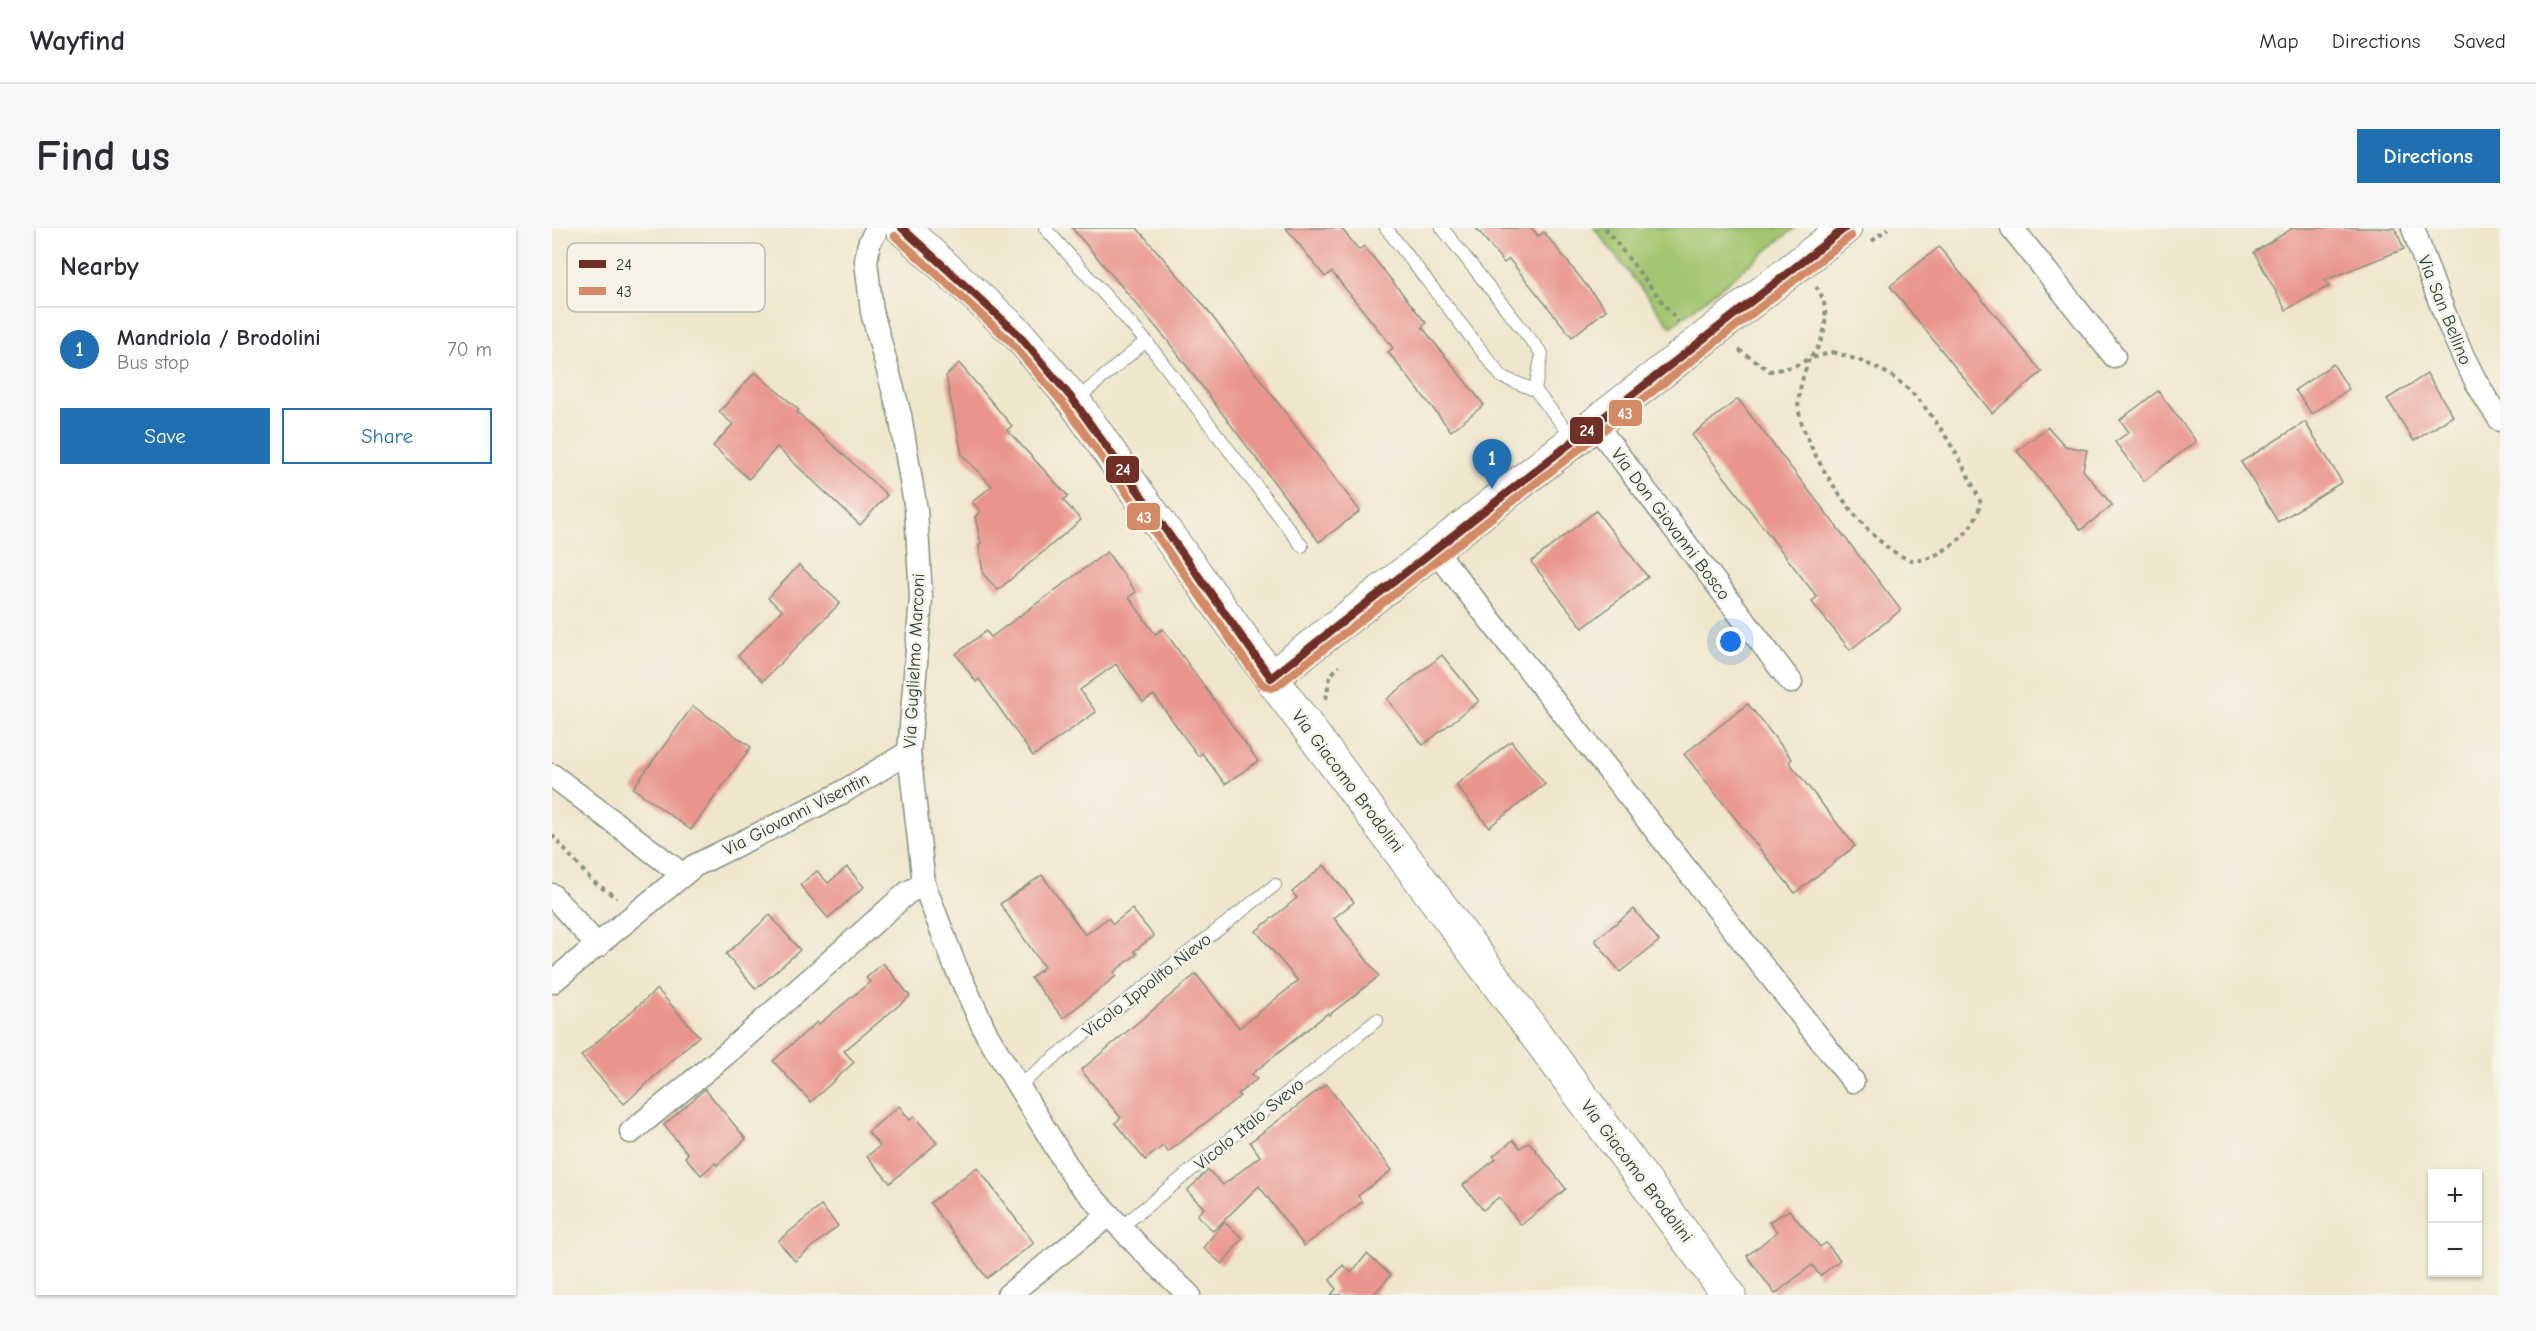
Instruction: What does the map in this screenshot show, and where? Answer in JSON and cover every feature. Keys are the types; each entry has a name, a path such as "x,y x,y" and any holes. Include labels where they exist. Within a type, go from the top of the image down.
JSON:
{"street":[{"name":"Via Guglielmo Marconi","path":"877,228 869,244 866,261 872,312 900,415 916,510 921,598 909,752 924,884 954,963 987,1035 1076,1180 1189,1295"},
{"name":"Via Giacomo Brodolini","path":"902,228 1018,334 1074,401 1271,678 1729,1295"},
{"path":"1271,678 1845,228"},
{"path":"2012,228 2114,356"},
{"name":"Via San Bellino","path":"2413,228 2451,334 2485,399 2500,420"},
{"name":"Via Don Giovanni Bosco","path":"1585,432 1791,682"},
{"path":"1435,550 1853,1081"},
{"name":"Via Giovanni Visentin","path":"552,982 694,866 836,796 909,752"},
{"path":"552,775 683,875"},
{"path":"631,1132 726,1054 907,893 924,884"},
{"path":"552,895 598,946"},
{"path":"1008,1295 1115,1221"}],"lane":[{"path":"1044,228 1146,341 1302,546"},
{"path":"1386,228 1502,377 1535,390 1542,354 1442,228"},
{"path":"1074,401 1146,341"},
{"name":"Via Don Giovanni Bosco","path":"1535,390 1585,432"},
{"name":"Vicolo Ippolito Nievo","path":"1018,1086 1275,885"},
{"name":"Vicolo Italo Svevo","path":"1115,1221 1377,1020"}],"path":[{"path":"1605,228 1682,326"},
{"path":"1736,347 1770,371 1789,369 1809,359 1833,352 1864,361 1898,381 1916,398 1946,439 1969,477 1981,503 1976,522 1964,536 1932,557 1915,560 1897,554 1878,541 1827,474 1809,442 1798,411 1802,380 1809,359 1822,337 1826,314 1823,295 1814,285"},
{"path":"1328,705 1325,697 1330,675 1345,659"},
{"path":"552,835 602,890 623,901"}],"green space":[{"path":"1594,228 1795,228 1671,327"}],"building":[{"path":"1072,228 1137,228 1202,303 1360,511 1319,542 1167,340"},
{"path":"1286,228 1341,228 1359,250 1364,246 1426,323 1422,327 1484,405 1451,431 1388,352 1393,348 1332,272 1325,277"},
{"path":"1476,228 1532,228 1538,236 1544,232 1606,310 1572,337 1509,259 1504,263"},
{"path":"2293,228 2395,228 2404,249 2325,280 2329,286 2286,310 2254,252"},
{"path":"1939,247 2042,372 1992,413 1890,286"},
{"path":"959,363 1012,426 1007,430 1068,496 1063,500 1081,520 998,590 983,574 979,545 981,543 975,517 980,511 972,502 992,486 962,455 946,376"},
{"path":"2333,364 2349,389 2312,414 2295,390"},
{"path":"755,372 799,410 797,412 887,495 860,525 777,447 749,479 713,446 733,424 719,412"},
{"path":"2427,374 2453,416 2414,441 2387,399"},
{"path":"2158,391 2196,441 2144,481 2115,442 2129,432 2120,420"},
{"path":"1738,399 1901,610 1850,650 1812,602 1817,597 1692,435"},
{"path":"2305,422 2342,482 2278,522 2241,462"},
{"path":"2048,427 2065,446 2087,450 2083,470 2112,505 2081,530 2017,451"},
{"path":"1596,511 1648,577 1583,628 1531,562"},
{"path":"1107,552 1136,592 1129,597 1155,634 1163,629 1258,761 1225,784 1202,753 1198,756 1154,695 1143,702 1116,664 1080,690 1096,712 1033,756 979,679 976,682 956,654 986,631 991,637"},
{"path":"799,565 840,603 763,681 738,656 782,610 768,598"},
{"path":"1442,655 1479,701 1423,745 1387,699"},
{"path":"1748,704 1792,759 1789,762 1855,846 1795,893 1684,754"},
{"path":"693,706 751,747 691,830 633,788"},
{"path":"1511,741 1545,784 1489,827 1456,785"},
{"path":"1324,865 1354,902 1334,918 1379,976 1329,1015 1328,1013 1252,1074 1257,1079 1238,1094 1240,1096 1168,1152 1163,1146 1145,1160 1115,1123 1121,1118 1081,1070 1196,974 1239,1028 1298,981 1256,931 1297,898 1292,892"},
{"path":"847,867 864,887 828,918 800,885 817,871 828,883"},
{"path":"1042,875 1085,935 1108,918 1113,924 1132,909 1154,936 1134,951 1137,954 1114,972 1116,976 1063,1018 1031,978 1044,967 1000,904"},
{"path":"1634,909 1659,941 1620,972 1595,940"},
{"path":"770,915 800,950 756,989 726,954"},
{"path":"883,963 910,996 844,1051 854,1062 811,1102 773,1061 817,1022 819,1024 870,982 866,978"},
{"path":"657,989 699,1036 624,1104 581,1056"},
{"path":"1326,1084 1392,1170 1358,1196 1362,1202 1304,1246 1259,1186 1213,1231 1197,1215 1204,1208 1187,1191 1208,1170 1223,1185 1260,1156 1250,1142"},
{"path":"705,1089 746,1139 717,1165 715,1163 701,1175 685,1157 688,1154 664,1125"},
{"path":"899,1106 910,1120 914,1116 937,1143 890,1183 867,1156 880,1146 868,1132"},
{"path":"1513,1140 1520,1148 1529,1142 1566,1189 1521,1225 1499,1197 1483,1210 1463,1185 1496,1159 1493,1156"},
{"path":"977,1167 1034,1243 987,1278 930,1203"},
{"path":"821,1206 838,1226 795,1261 778,1241"},
{"path":"1789,1210 1820,1247 1826,1243 1840,1260 1820,1276 1812,1265 1775,1294 1747,1256 1777,1232 1769,1222"},
{"path":"1224,1222 1243,1238 1222,1264 1203,1248"},
{"path":"1367,1254 1391,1275 1374,1294 1376,1295 1331,1295 1336,1289 1330,1280 1343,1265 1351,1273"}],"transit line":[{"name":"24","path":"902,228 1018,334 1074,401 1271,678 1845,228"},
{"name":"43","path":"895,236 1010,341 1066,407 1262,684 1271,688 1277,686 1851,236"}],"place":[{"name":"Mandriola / Brodolini","path":"1492,489"}]}
